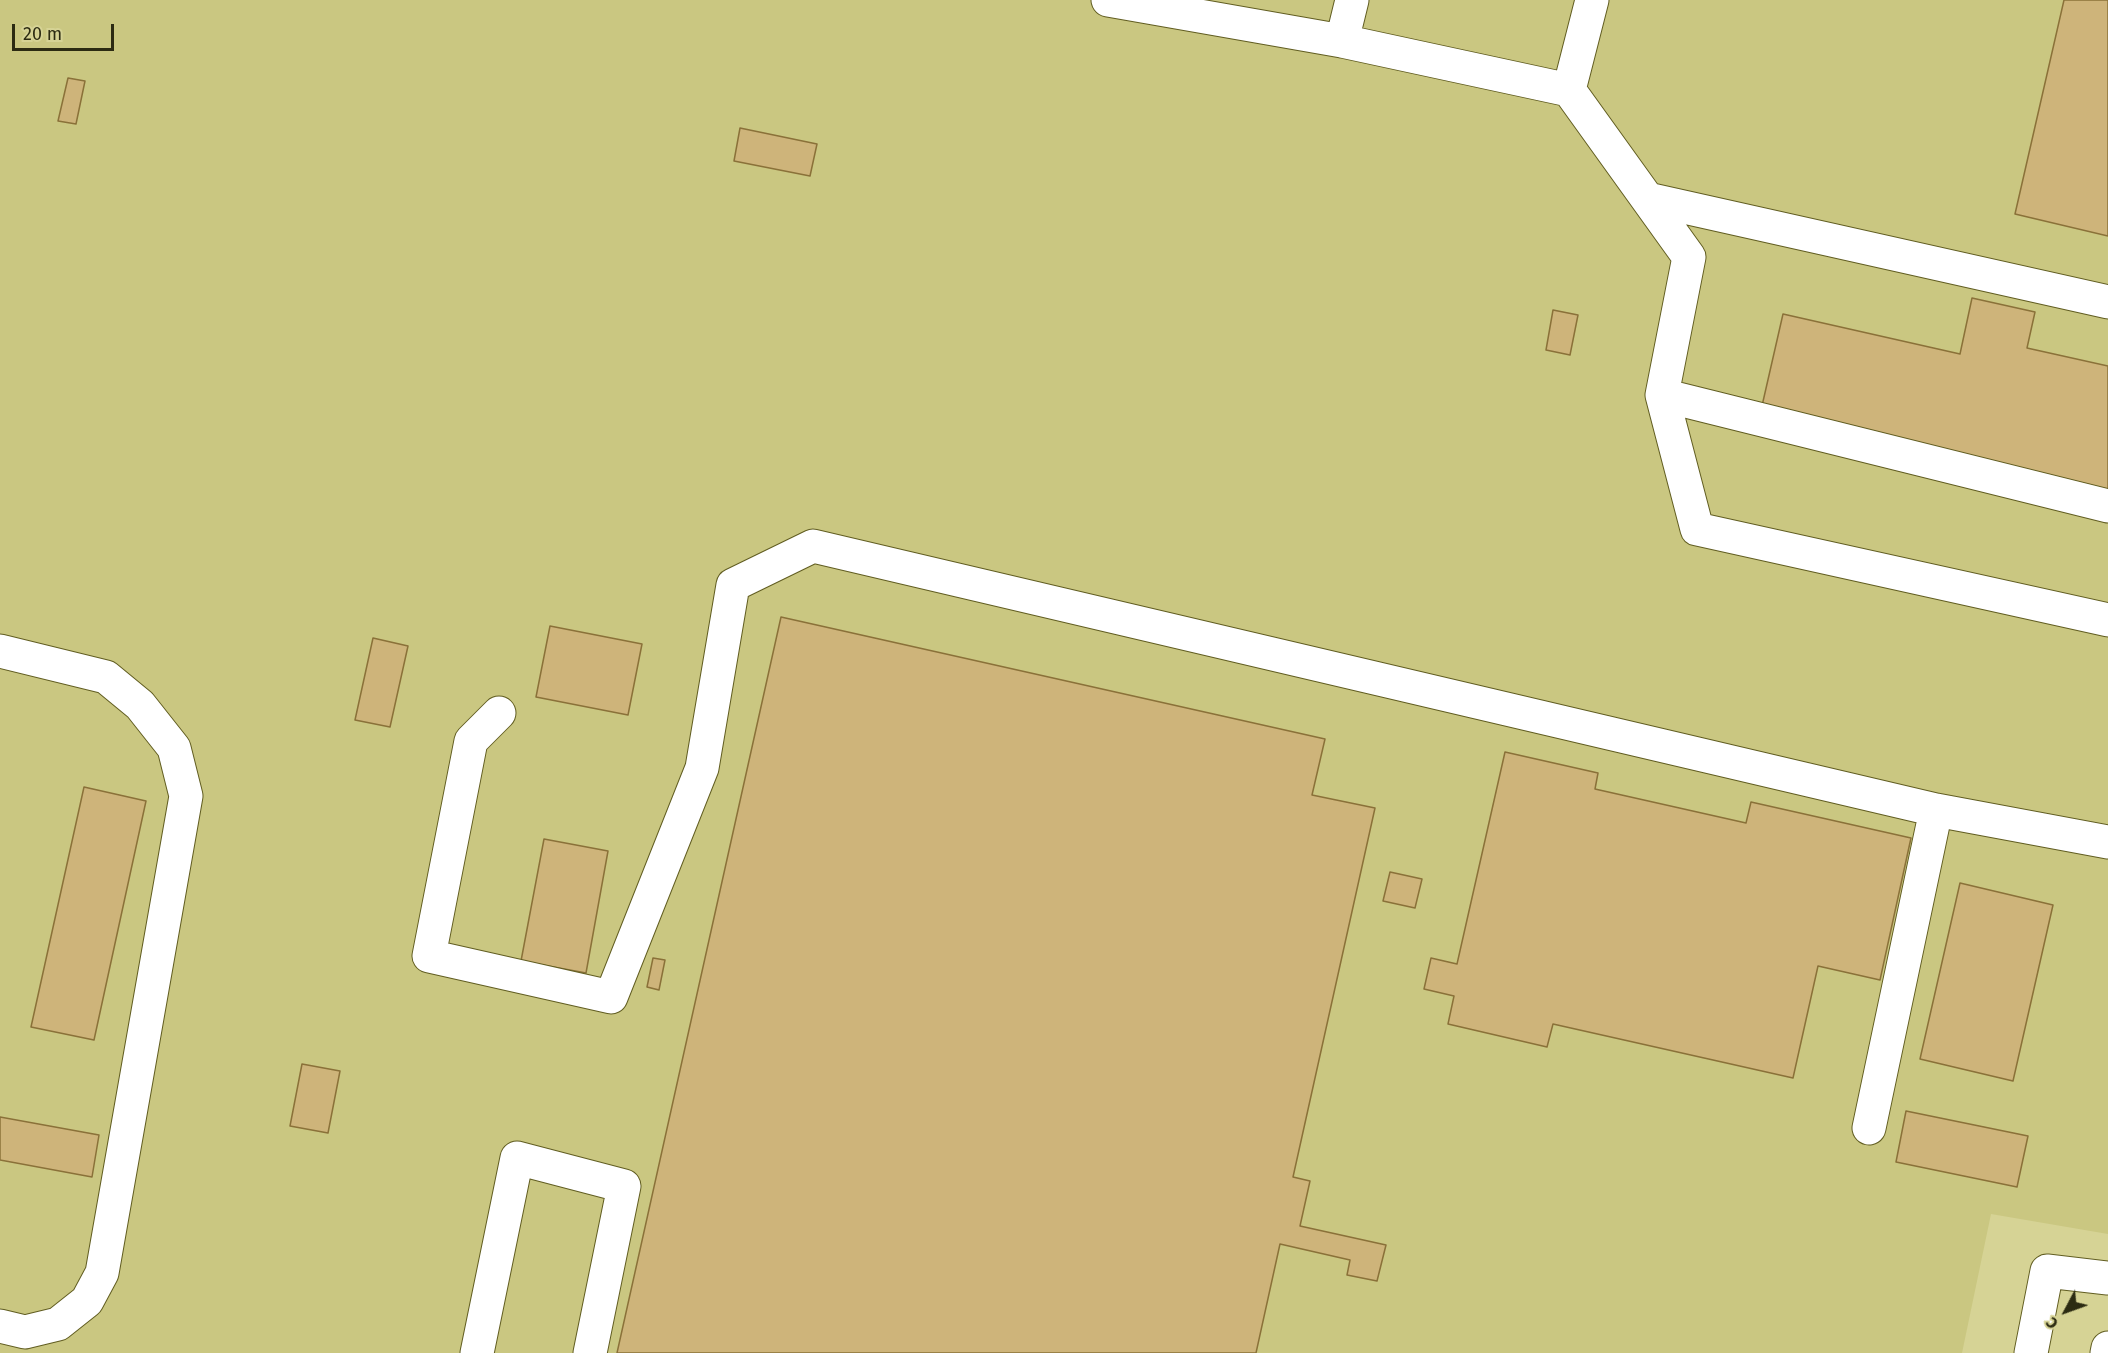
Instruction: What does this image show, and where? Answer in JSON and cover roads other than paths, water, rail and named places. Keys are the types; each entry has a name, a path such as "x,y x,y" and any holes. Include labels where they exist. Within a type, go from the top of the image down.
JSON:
{"street":[{"path":"1108,0 1342,41 1569,90 1689,258 1662,395 1697,529 2108,620"},
{"path":"1342,41 1352,0"},
{"path":"1569,90 1593,0"},
{"path":"1648,199 2108,302"},
{"path":"1662,395 2108,506"},
{"path":"499,713 471,741 429,956 611,997 702,768 733,585 813,546 1936,810 2108,842"},
{"path":"0,651 106,677 140,705 174,748 186,796 102,1273 87,1301 58,1324 25,1332 0,1326"},
{"path":"1869,1128 1936,810"},
{"path":"477,1353 517,1158 624,1186 590,1353"},
{"path":"2031,1353 2047,1271 2108,1278"},
{"path":"2107,1353 2108,1348"}]}
